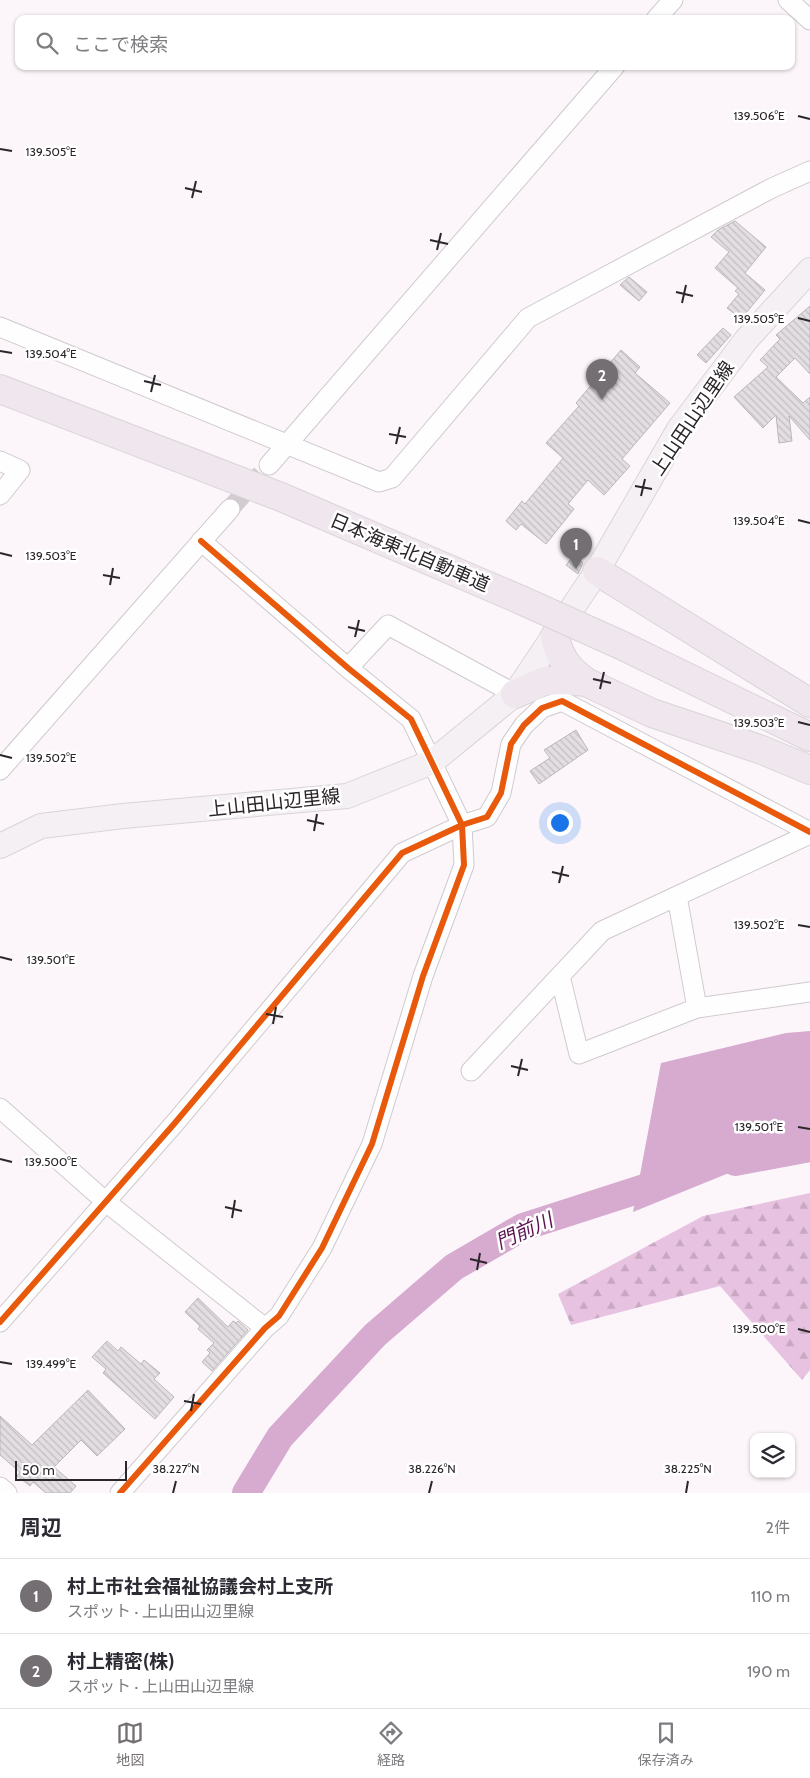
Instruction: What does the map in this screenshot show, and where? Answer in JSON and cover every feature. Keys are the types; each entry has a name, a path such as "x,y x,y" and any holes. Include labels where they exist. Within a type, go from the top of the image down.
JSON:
{"highway":[{"name":"日本海東北自動車道","path":"0,389 281,498 521,600 621,645 810,737"},
{"path":"597,571 810,703"},
{"path":"555,636 558,652 568,669 586,682 652,713 762,750 810,770"},
{"path":"516,694 545,681 586,682"}],"main road":[{"name":"上山田山辺里線","path":"0,846 41,826 123,816 347,796 432,762 516,694 597,571 680,430 746,340 810,270"}],"street":[{"path":"659,15 672,0"},
{"path":"788,0 810,20"},
{"path":"269,466 286,444 612,70"},
{"path":"0,327 379,482 392,478 528,318 772,188 810,171"},
{"path":"0,462 20,470 0,495"},
{"path":"0,770 230,509"},
{"path":"120,1493 265,1328 279,1316 322,1248 372,1144 423,976 464,866 462,825 411,719 348,668 202,541"},
{"path":"348,668 388,625 516,694"},
{"path":"0,1322 106,1202 402,853 462,825 487,817 501,793 511,744 524,726 542,708 562,701 810,833"},
{"path":"470,1071 602,931 810,833"},
{"path":"677,896 697,1008"},
{"path":"560,976 579,1054 697,1008 810,992"},
{"path":"0,1108 106,1202 265,1328"},
{"path":"0,1487 6,1493"}],"green space":[{"path":"810,1193 810,1370 802,1380 720,1286 571,1325 558,1294 703,1216"}],"shaded area":[{"path":"810,1031 810,1140 633,1212 661,1063 786,1033"}],"building":[{"path":"735,221 766,247 745,273 765,290 741,319 727,308 739,294 735,291 738,288 715,268 729,252 711,237 718,230"},
{"path":"629,277 647,292 639,301 620,285"},
{"path":"810,306 810,374 795,358 776,377 803,403 810,397 810,440 789,416 792,441 779,443 776,415 763,428 734,397 768,367 760,360 780,339 776,335"},
{"path":"723,328 731,335 706,363 697,355"},
{"path":"621,350 640,367 635,373 670,403 622,459 630,466 604,495 588,480 568,504 574,509 546,544 521,524 516,530 506,521 522,501 525,504 563,458 546,443 579,406 576,403"},
{"path":"573,556 583,563 578,574 566,565"},
{"path":"576,730 588,750 539,784 530,771 550,758 544,750"},
{"path":"198,1298 228,1327 233,1321 236,1323 238,1321 248,1330 212,1371 202,1362 210,1353 207,1350 214,1343 198,1329 200,1326 185,1312"},
{"path":"107,1341 118,1351 121,1347 141,1364 144,1360 160,1373 154,1379 174,1397 155,1419 103,1373 106,1369 92,1357"},
{"path":"88,1390 125,1429 97,1456 81,1440 54,1467 76,1486 70,1493 46,1493 33,1482 30,1486 17,1476 20,1472 0,1455 0,1416 32,1445"}],"waterway":[{"name":"門前川","path":"735,1162 810,1148"},
{"name":"門前川","path":"246,1493 280,1437 375,1335 454,1267 523,1227 672,1179"}],"tunnel":[{"path":"230,509 269,465"}],"cycle path":[{"path":"120,1493 265,1328 279,1316 322,1248 372,1144 423,976 464,865 462,825 411,719 348,668 201,541"},
{"path":"0,1322 174,1124 402,853 462,825 487,817 501,793 511,744 524,725 542,708 562,701 810,832"}],"place":[{"name":"村上精密(株)","path":"602,400"},
{"name":"村上市社会福祉協議会村上支所","path":"576,569"}]}
